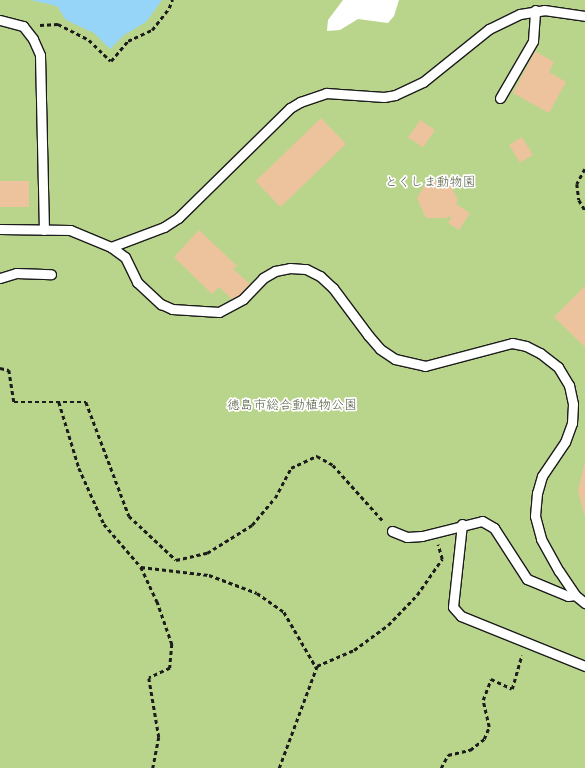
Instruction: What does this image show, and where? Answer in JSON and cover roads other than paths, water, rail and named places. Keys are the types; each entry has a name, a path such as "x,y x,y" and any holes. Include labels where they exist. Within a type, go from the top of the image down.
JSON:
{"lane":[{"path":"500,98 533,41 535,10"},
{"path":"111,246 164,227 178,218 290,108 300,102 326,93 384,97 394,94 422,82 489,29 515,16 535,10 585,16"},
{"path":"0,20 23,26 34,39 40,55 44,230"},
{"path":"0,229 70,230 111,246 125,257 137,282 161,304 172,309 219,312 243,299 263,278 275,271 290,268 306,269 320,276 333,288 380,349 395,359 426,366 512,343 526,346 540,353 558,366 569,385 573,404 572,423 566,442 542,476 537,493 535,516 541,539 575,595 585,603"},
{"path":"0,278 16,272 51,274"},
{"path":"392,531 407,538 434,533 462,524 482,522 494,528 528,579 568,596 575,595"},
{"path":"462,524 453,607 461,616 585,666"}],"water":[{"path":"31,0 162,0 146,22 124,35 110,49 94,33 66,20 57,6"}],"park label":[{"name":"とくしま動物園","path":"430,182"},
{"name":"徳島市総合動植物公園","path":"292,405"}]}
